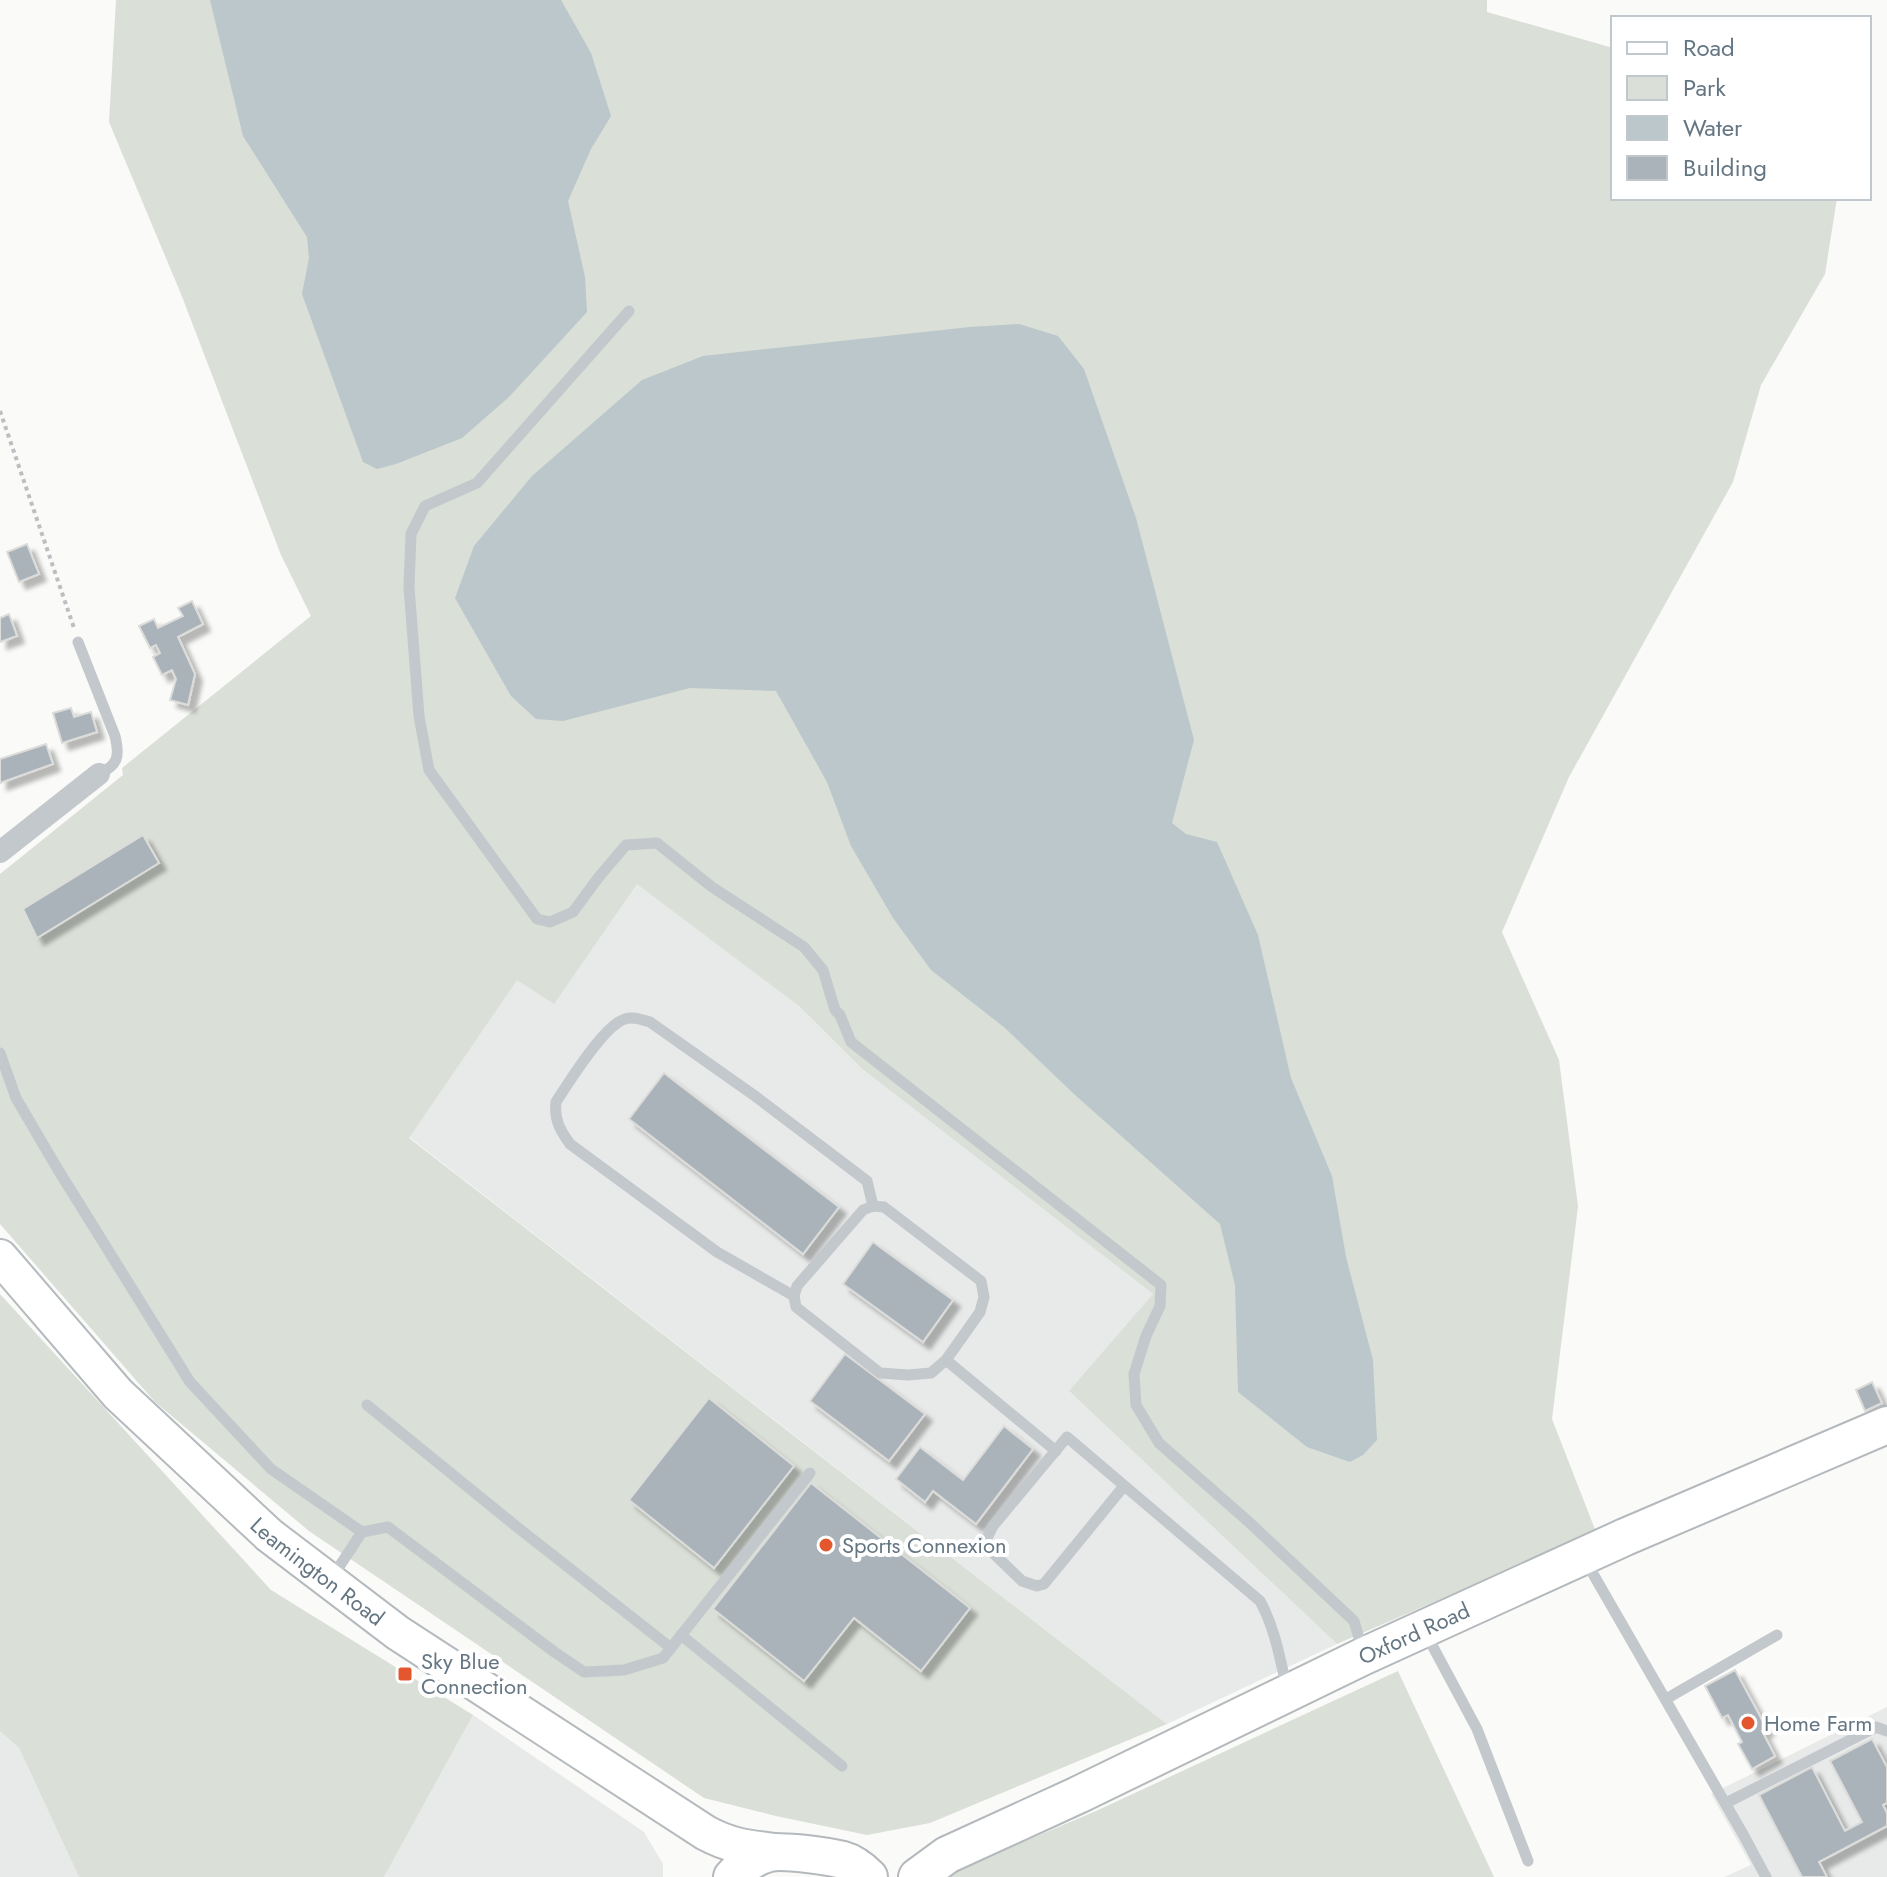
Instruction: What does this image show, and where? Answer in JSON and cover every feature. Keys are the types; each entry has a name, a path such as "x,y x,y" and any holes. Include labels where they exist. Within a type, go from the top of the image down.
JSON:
{"highway":[{"name":"Oxford Road","path":"917,1877 947,1855 1364,1656 1583,1556 1887,1425"},
{"name":"Oxford Road","path":"783,1852 856,1869 872,1864 912,1862 947,1855"},
{"path":"732,1877 754,1860 783,1852"}],"main road":[{"name":"Leamington Road","path":"0,1257 118,1394 269,1535 398,1633 691,1822 724,1842 783,1852"},
{"path":"691,1822 716,1877"}],"street":[{"path":"0,852 99,774"}],"lane":[{"path":"629,311 477,483 425,506 411,534 409,587 419,716 429,770 537,919 550,922 573,912 626,845 657,843 712,887 804,947 823,970 835,1010 851,1042 1161,1285 1160,1306 1134,1374 1136,1405 1159,1443 1354,1621 1364,1656"},
{"path":"78,642 118,749 117,759 111,768 99,774"},
{"path":"794,1296 717,1252 570,1144 558,1126 554,1113 556,1102 596,1044 618,1021 629,1017 650,1022 867,1181 873,1206"},
{"path":"0,1053 16,1098 190,1382 271,1469 362,1532 388,1527 584,1672 624,1670 663,1658 810,1473"},
{"path":"873,1206 884,1207 981,1281 984,1297 980,1312 946,1360 931,1373 880,1373 796,1307 794,1296 797,1286 863,1210 873,1206"},
{"path":"946,1360 1056,1451"},
{"path":"367,1405 671,1648"},
{"path":"1124,1486 1044,1584 1037,1586 1022,1581 987,1547 986,1540 993,1526 1067,1437 1260,1601 1269,1616 1288,1694"},
{"path":"330,1581 362,1532"},
{"path":"1583,1556 1766,1877"},
{"path":"1423,1629 1477,1729 1528,1861"},
{"path":"681,1635 842,1766"},
{"path":"1666,1699 1777,1635"},
{"path":"1726,1803 1876,1727 1887,1731"}],"path":[{"path":"0,411 78,642"}],"shaded area":[{"path":"637,883 799,1006 861,1068 1153,1294 1070,1392 1337,1644 1167,1724 409,1137 517,979 554,1003"},
{"name":"Home Farm","path":"1887,1707 1887,1877 1724,1877 1751,1865 1711,1794"},
{"path":"473,1715 644,1832 663,1864 663,1877 384,1877"},
{"path":"0,1731 19,1748 79,1877 0,1877"}],"green space":[{"path":"116,0 1487,0 1487,12 1611,47 1611,200 1837,200 1825,274 1761,385 1733,482 1569,777 1502,932 1559,1060 1578,1206 1552,1419 1596,1532 1337,1644 1069,1391 1153,1294 861,1068 799,1006 637,884 554,1004 517,980 409,1138 1167,1724 930,1823 867,1835 704,1798 309,1531 155,1402 0,1224 0,874 123,775 122,768 311,616 281,555 181,294 109,122"},
{"path":"0,1294 271,1590 473,1715 384,1877 79,1877 19,1748 0,1731"},
{"path":"1398,1671 1494,1877 947,1877 948,1874 1096,1811"}],"water":[{"path":"210,0 561,0 591,53 611,116 591,149 568,201 585,277 587,312 509,397 462,438 377,469 363,462 302,294 309,258 307,237 243,136"},
{"path":"1019,324 1058,336 1084,369 1136,518 1194,740 1172,823 1186,834 1217,842 1258,935 1291,1078 1332,1176 1346,1257 1373,1360 1377,1440 1363,1455 1350,1462 1307,1447 1238,1392 1235,1285 1220,1224 1005,1028 931,970 893,918 851,846 827,782 776,691 690,688 563,721 536,719 511,696 455,598 474,546 532,476 642,380 703,356"}],"building":[{"path":"27,544 39,574 19,582 7,552"},
{"path":"192,601 203,624 178,637 195,674 188,705 170,700 176,679 172,670 162,675 153,657 160,653 156,645 150,648 139,626 154,619 158,628 183,616 178,608"},
{"path":"9,614 17,636 0,642 0,618"},
{"path":"71,708 74,717 91,712 97,732 62,743 53,713"},
{"path":"46,744 53,764 0,783 0,759"},
{"path":"143,835 159,863 37,938 23,909"},
{"path":"664,1073 839,1207 803,1254 629,1119"},
{"path":"873,1242 953,1300 923,1342 843,1284"},
{"path":"845,1354 925,1414 889,1461 810,1401"},
{"path":"1872,1382 1882,1403 1865,1411 1856,1390"},
{"path":"709,1398 794,1466 714,1568 629,1500"},
{"path":"1004,1426 1033,1449 976,1524 933,1491 925,1502 896,1479 920,1447 963,1480"},
{"name":"Sports Connexion","path":"811,1483 970,1608 921,1671 854,1618 804,1681 713,1609"},
{"name":"Home Farm","path":"1735,1670 1767,1729 1762,1731 1775,1756 1752,1769 1738,1744 1742,1742 1728,1715 1722,1718 1705,1686"},
{"path":"1872,1739 1887,1767 1887,1803 1883,1805 1887,1813 1887,1826 1819,1862 1827,1877 1802,1877 1759,1795 1812,1767 1845,1831 1862,1822 1830,1761"}],"place":[{"name":"Sports Connexion","path":"826,1545"},
{"name":"Sky Blue Connection","path":"405,1674"},
{"name":"Home Farm","path":"1748,1723"}]}
